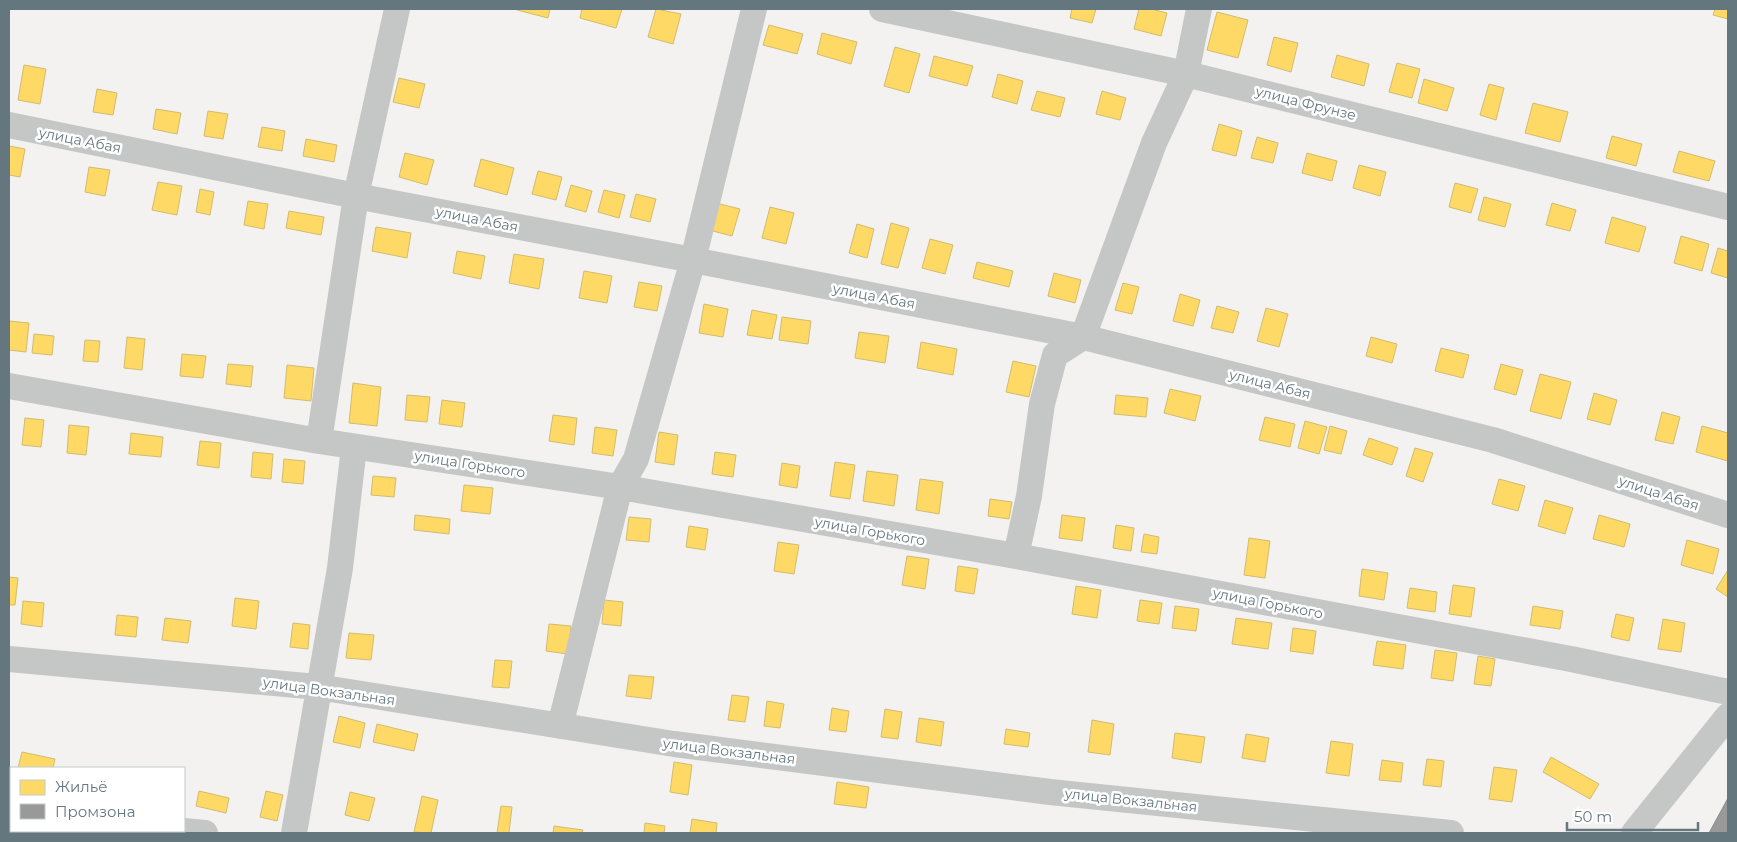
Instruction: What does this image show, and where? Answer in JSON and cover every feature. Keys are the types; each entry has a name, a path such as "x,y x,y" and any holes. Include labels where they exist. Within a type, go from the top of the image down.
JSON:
{"street":[{"path":"319,441 356,196 397,9"},
{"path":"560,726 620,487 636,459 693,260 754,9"},
{"name":"улица Фрунзе","path":"882,9 1186,74 1728,208"},
{"path":"1016,556 1029,496 1042,404 1055,355 1083,337 1154,143 1186,74 1199,9"},
{"name":"улица Абая","path":"9,125 356,196 1083,337 1492,440 1728,515"},
{"name":"улица Горького","path":"9,386 354,447 620,487 1016,556 1562,657 1728,692"},
{"path":"294,833 340,568 354,447"},
{"name":"улица Вокзальная","path":"9,659 318,687 674,744 1050,792 1451,833"},
{"path":"1634,833 1728,716"},
{"path":"185,831 205,833"}],"building: Жильё":[{"path":"517,9 550,9 548,18"},
{"path":"582,9 622,9 616,28 580,18"},
{"path":"656,9 681,14 673,44 648,37"},
{"path":"1072,9 1096,9 1092,23 1070,18"},
{"path":"1139,9 1151,9 1167,13 1161,36 1134,29"},
{"path":"1715,9 1728,9 1728,19 1713,15"},
{"path":"1217,12 1248,20 1238,58 1207,50"},
{"path":"769,25 803,34 797,54 763,45"},
{"path":"822,33 857,42 851,64 817,54"},
{"path":"1274,37 1298,43 1291,72 1267,65"},
{"path":"895,47 920,54 909,93 884,86"},
{"path":"1337,55 1369,64 1364,86 1331,77"},
{"path":"934,56 973,66 967,86 929,76"},
{"path":"1397,63 1420,69 1412,98 1389,92"},
{"path":"24,65 46,69 40,104 18,100"},
{"path":"998,74 1023,81 1017,104 992,97"},
{"path":"399,78 425,84 419,108 393,102"},
{"path":"1424,79 1454,88 1447,111 1418,103"},
{"path":"1489,84 1504,88 1496,120 1480,115"},
{"path":"97,89 117,93 113,115 93,112"},
{"path":"1037,91 1065,98 1060,117 1031,110"},
{"path":"1102,91 1126,98 1120,120 1096,114"},
{"path":"1533,103 1568,112 1560,142 1525,133"},
{"path":"156,109 181,113 177,134 153,129"},
{"path":"208,111 228,114 223,139 204,136"},
{"path":"1219,124 1242,131 1236,156 1212,150"},
{"path":"262,127 285,131 282,151 258,147"},
{"path":"1612,136 1642,144 1636,166 1606,158"},
{"path":"1257,137 1278,143 1273,163 1251,158"},
{"path":"306,139 337,145 334,162 303,156"},
{"path":"9,146 25,149 20,177 9,175"},
{"path":"1679,151 1715,161 1709,181 1673,172"},
{"path":"405,153 434,160 427,185 399,177"},
{"path":"1307,153 1337,161 1332,181 1302,173"},
{"path":"481,159 514,168 507,195 474,186"},
{"path":"1359,165 1386,172 1380,196 1353,188"},
{"path":"89,167 110,170 105,196 85,192"},
{"path":"538,171 562,177 556,200 532,194"},
{"path":"158,182 182,186 177,215 152,210"},
{"path":"1455,183 1478,189 1471,213 1449,207"},
{"path":"571,185 592,191 586,212 565,206"},
{"path":"200,189 214,192 210,215 196,212"},
{"path":"604,190 625,195 619,218 598,212"},
{"path":"636,194 656,199 650,222 630,217"},
{"path":"1484,197 1511,204 1505,227 1478,220"},
{"path":"248,201 268,204 264,229 244,225"},
{"path":"716,203 740,209 732,236 709,230"},
{"path":"1552,203 1576,210 1570,231 1546,225"},
{"path":"770,207 794,213 786,244 762,238"},
{"path":"289,211 324,217 321,235 286,228"},
{"path":"1612,217 1646,227 1639,252 1605,243"},
{"path":"891,223 909,228 898,268 881,264"},
{"path":"857,224 874,229 867,258 849,253"},
{"path":"376,227 411,233 407,258 372,251"},
{"path":"1681,236 1709,244 1702,271 1674,263"},
{"path":"930,239 953,245 945,274 922,268"},
{"path":"1718,248 1728,251 1728,278 1711,273"},
{"path":"457,251 485,256 481,279 453,273"},
{"path":"514,254 544,259 539,289 509,283"},
{"path":"977,262 1013,271 1009,287 973,278"},
{"path":"584,271 612,276 607,303 579,298"},
{"path":"1054,273 1081,280 1075,303 1048,296"},
{"path":"639,282 662,286 657,311 634,307"},
{"path":"1123,283 1139,287 1132,314 1115,310"},
{"path":"1180,294 1200,300 1193,326 1173,321"},
{"path":"704,304 728,309 723,337 699,333"},
{"path":"1217,306 1239,312 1233,333 1211,328"},
{"path":"1266,308 1288,314 1279,347 1257,341"},
{"path":"752,310 777,315 772,339 747,335"},
{"path":"782,317 811,321 808,344 779,340"},
{"path":"9,321 29,323 26,352 9,350"},
{"path":"859,332 889,336 885,363 855,358"},
{"path":"34,334 54,336 52,355 32,353"},
{"path":"127,337 145,339 142,370 124,368"},
{"path":"1371,337 1397,344 1392,363 1366,356"},
{"path":"85,340 100,341 98,362 83,361"},
{"path":"921,342 957,349 953,375 917,368"},
{"path":"1441,348 1469,355 1463,378 1435,371"},
{"path":"182,354 206,356 203,378 180,376"},
{"path":"1013,361 1036,366 1029,397 1006,392"},
{"path":"228,364 253,366 251,387 226,384"},
{"path":"1501,364 1523,370 1516,395 1494,389"},
{"path":"287,365 314,368 311,401 284,398"},
{"path":"1540,374 1571,382 1561,419 1530,411"},
{"path":"353,383 381,387 377,426 349,423"},
{"path":"1170,389 1201,396 1195,421 1164,413"},
{"path":"1594,393 1617,400 1610,425 1587,419"},
{"path":"407,395 430,397 427,422 405,420"},
{"path":"1116,395 1148,398 1146,417 1114,414"},
{"path":"442,400 465,403 462,427 439,424"},
{"path":"1662,412 1680,417 1673,444 1655,440"},
{"path":"553,415 577,418 574,445 549,441"},
{"path":"1265,417 1295,424 1290,447 1259,440"},
{"path":"25,418 44,420 41,447 22,445"},
{"path":"1305,421 1327,427 1319,454 1298,448"},
{"path":"69,425 89,427 86,455 67,453"},
{"path":"1330,426 1347,431 1341,454 1324,450"},
{"path":"1702,426 1728,433 1728,461 1696,452"},
{"path":"595,427 617,430 613,456 592,453"},
{"path":"659,432 678,435 674,465 655,462"},
{"path":"131,433 163,437 161,457 129,454"},
{"path":"1369,438 1398,448 1392,465 1363,455"},
{"path":"200,441 221,443 219,468 197,465"},
{"path":"1415,448 1433,453 1423,482 1406,476"},
{"path":"253,452 273,454 271,479 251,477"},
{"path":"715,452 736,455 733,477 712,474"},
{"path":"284,459 305,461 303,484 282,482"},
{"path":"835,462 855,465 850,499 830,496"},
{"path":"782,463 800,466 797,488 779,485"},
{"path":"867,471 898,475 894,506 863,501"},
{"path":"373,476 396,478 394,497 371,495"},
{"path":"920,479 943,482 939,514 916,510"},
{"path":"1499,479 1525,486 1518,511 1492,504"},
{"path":"464,485 493,488 490,514 461,511"},
{"path":"990,499 1012,502 1009,519 988,516"},
{"path":"1545,500 1573,508 1565,534 1538,526"},
{"path":"415,515 450,519 449,534 414,530"},
{"path":"1062,515 1085,518 1082,541 1059,538"},
{"path":"1599,515 1630,524 1624,547 1593,539"},
{"path":"629,517 651,519 649,542 626,540"},
{"path":"1116,525 1134,528 1131,551 1113,548"},
{"path":"689,526 708,529 705,550 686,547"},
{"path":"1144,534 1159,537 1157,554 1141,552"},
{"path":"1249,538 1270,541 1265,578 1244,575"},
{"path":"1687,540 1719,549 1713,574 1681,565"},
{"path":"778,542 799,545 794,574 774,571"},
{"path":"907,556 929,559 925,589 902,585"},
{"path":"958,566 978,569 974,594 955,591"},
{"path":"1362,569 1388,573 1384,600 1359,596"},
{"path":"1728,570 1728,597 1716,589"},
{"path":"9,577 18,578 15,605 9,605"},
{"path":"1453,585 1475,588 1471,617 1449,614"},
{"path":"1076,586 1101,590 1097,618 1072,614"},
{"path":"1410,588 1437,592 1435,612 1407,608"},
{"path":"235,598 259,601 256,629 232,626"},
{"path":"604,600 623,602 621,626 602,624"},
{"path":"1140,600 1162,603 1159,624 1137,621"},
{"path":"23,601 44,603 42,627 21,624"},
{"path":"1175,606 1199,609 1196,631 1172,628"},
{"path":"1533,606 1563,611 1560,629 1530,625"},
{"path":"1616,614 1634,618 1629,641 1611,637"},
{"path":"117,615 138,617 136,637 115,635"},
{"path":"165,618 191,621 188,643 162,640"},
{"path":"1236,618 1272,623 1268,649 1232,644"},
{"path":"1663,619 1685,623 1681,652 1658,649"},
{"path":"293,623 310,625 308,649 290,647"},
{"path":"549,624 571,626 568,654 546,651"},
{"path":"1293,628 1316,631 1313,654 1290,651"},
{"path":"349,633 374,635 371,660 346,658"},
{"path":"1377,641 1406,645 1403,669 1373,665"},
{"path":"1435,650 1457,653 1453,681 1431,678"},
{"path":"1478,656 1495,659 1491,686 1474,684"},
{"path":"495,660 512,661 509,688 492,687"},
{"path":"629,675 654,677 651,699 626,696"},
{"path":"732,695 749,697 745,722 728,720"},
{"path":"767,701 784,704 780,728 764,726"},
{"path":"832,708 849,711 846,732 829,730"},
{"path":"885,709 902,712 898,739 881,737"},
{"path":"339,716 365,723 360,748 333,742"},
{"path":"919,718 944,722 941,746 916,742"},
{"path":"1092,720 1114,724 1110,755 1088,752"},
{"path":"377,724 418,734 414,751 373,742"},
{"path":"1006,729 1030,733 1028,747 1004,744"},
{"path":"1175,733 1205,737 1201,763 1172,758"},
{"path":"1246,734 1269,738 1265,762 1242,758"},
{"path":"1331,741 1353,744 1349,776 1326,773"},
{"path":"22,752 55,759 53,767 18,767"},
{"path":"1551,757 1599,784 1590,799 1543,772"},
{"path":"1427,759 1444,761 1441,787 1423,785"},
{"path":"1382,760 1403,763 1401,782 1379,780"},
{"path":"674,762 692,765 688,795 670,792"},
{"path":"1494,767 1517,770 1512,802 1489,799"},
{"path":"837,782 869,787 866,808 834,804"},
{"path":"199,791 229,798 226,813 196,806"},
{"path":"266,791 283,795 277,821 260,817"},
{"path":"350,792 375,798 369,821 345,815"},
{"path":"422,796 438,800 431,833 414,832"},
{"path":"501,806 512,807 509,833 497,833"},
{"path":"692,819 717,823 716,833 690,833"},
{"path":"645,823 665,826 664,833 644,833"},
{"path":"554,826 583,830 582,833 553,833"}],"building: Промзона":[{"path":"1728,798 1728,833 1709,833"}]}
